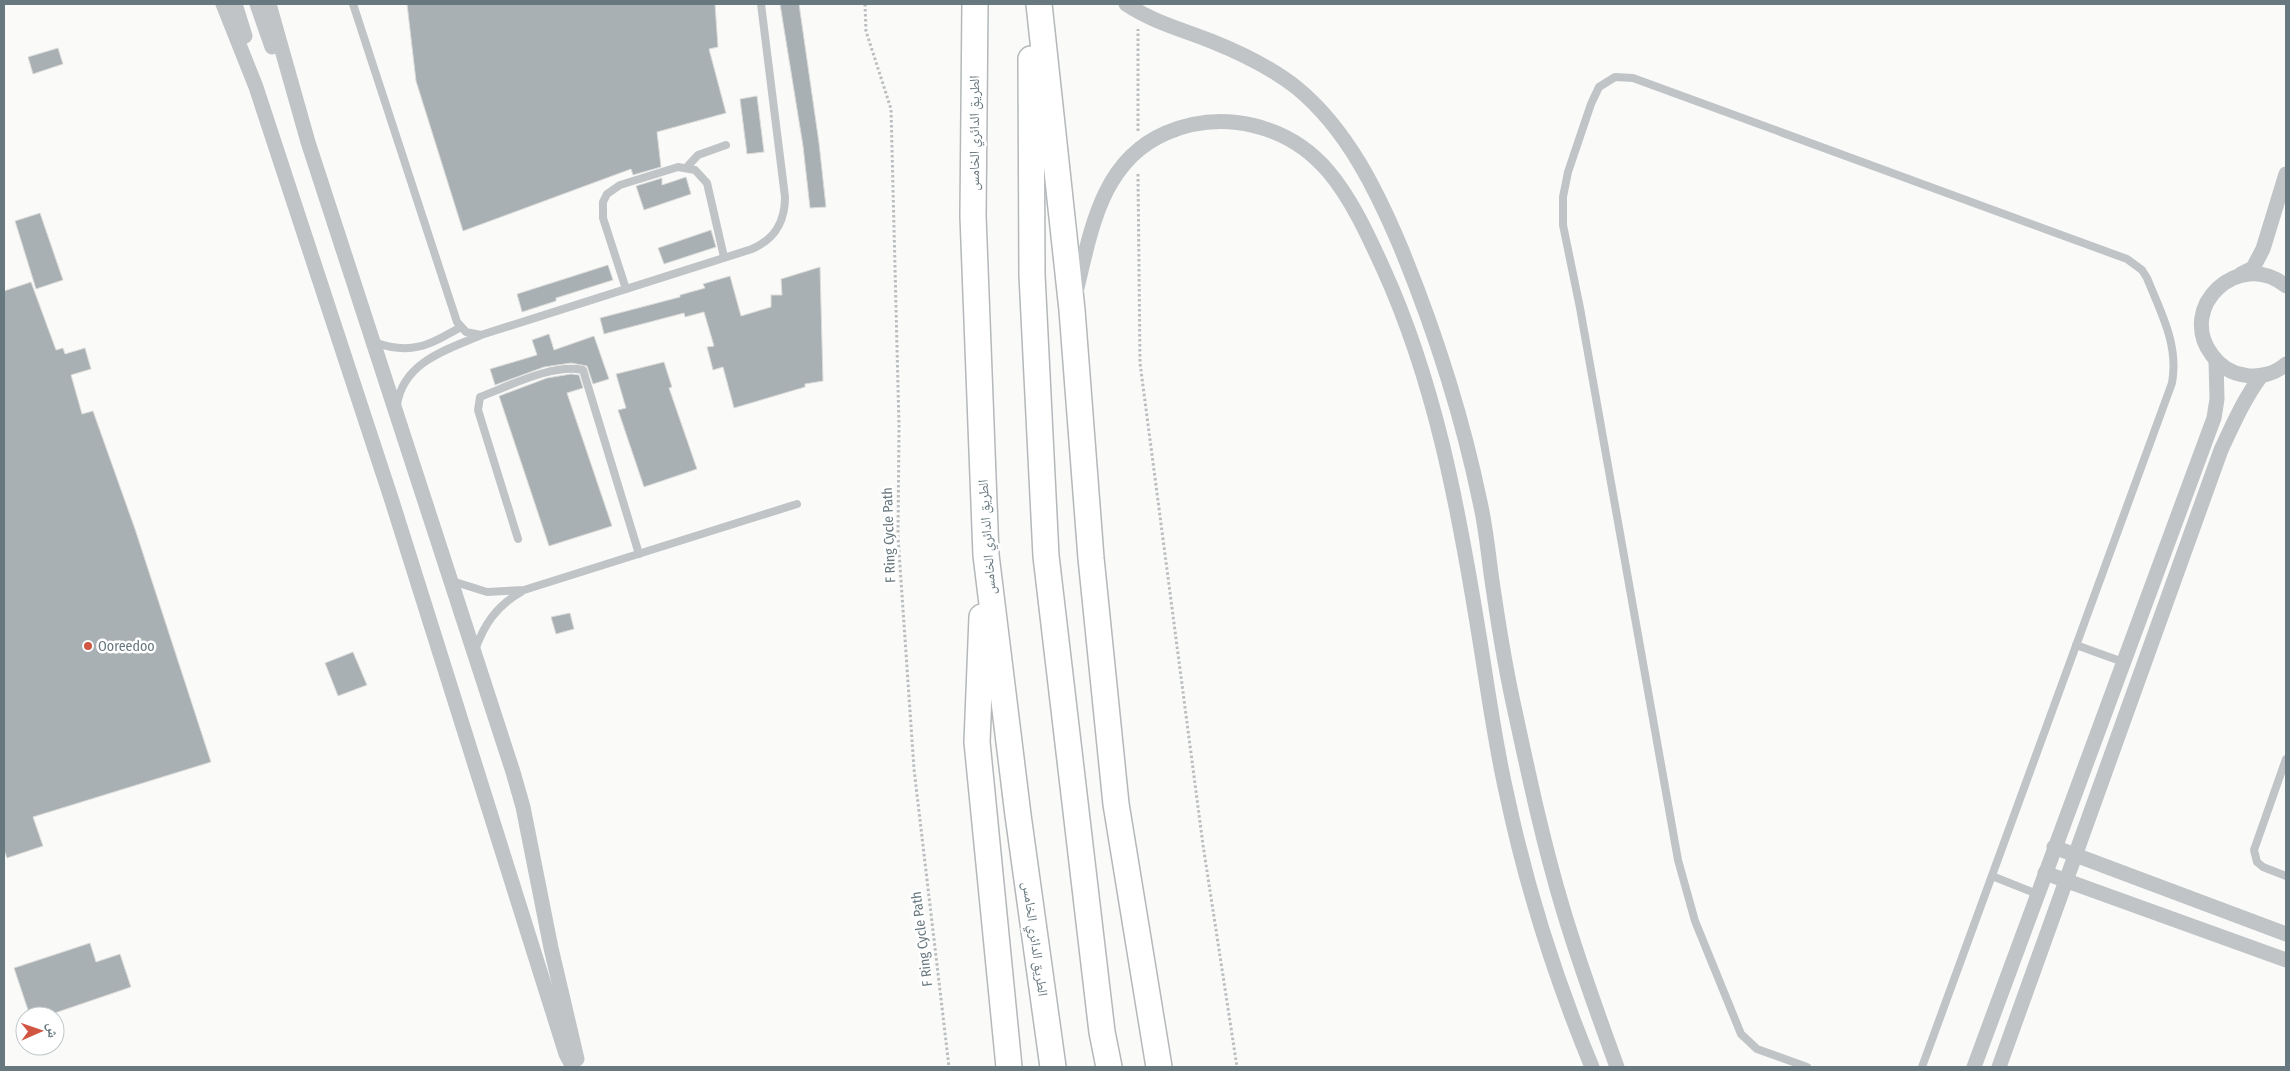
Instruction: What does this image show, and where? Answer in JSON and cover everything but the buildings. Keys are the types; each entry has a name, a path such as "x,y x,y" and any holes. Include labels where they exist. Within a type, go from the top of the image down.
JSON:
{"highway":[{"name":"الطريق الدائري الخامس","path":"974,4 973,216 986,555 1018,814 1054,1067"},
{"path":"1031,4 1032,275 1046,556 1102,1032 1108,1067"},
{"path":"1039,4 1072,310 1091,558 1116,804 1159,1067"},
{"path":"986,555 978,686 977,742 1009,1067"}],"street":[{"path":"223,4 256,87 392,501 566,1054 573,1067"},
{"path":"235,4 245,36 256,87"},
{"path":"257,4 274,52 290,81"},
{"path":"269,4 290,81 523,807 551,948 579,1067"},
{"path":"1132,8 1163,25 1240,53 1297,88 1322,112 1343,140 1375,191 1394,230 1445,365 1465,435 1481,506 1496,610 1515,714 1539,817 1562,907 1617,1067"},
{"path":"1072,310 1101,200 1110,181 1123,164 1138,150 1164,134 1196,124 1233,122 1269,130 1301,146 1328,171 1339,186 1371,242 1401,310 1420,362 1438,424 1462,543 1493,727 1519,848 1554,967 1592,1067"},
{"path":"1974,1067 2122,662 2214,418 2217,399 2216,361 2204,340 2202,315 2213,292 2222,284 2253,268 2270,228 2286,174"},
{"path":"1371,242 1394,230"},
{"path":"2233,278 2245,274 2257,274 2269,276 2286,286"},
{"path":"2216,361 2237,374 2261,376 2273,372 2286,364"},
{"path":"1999,1067 2077,856 2221,450 2241,406 2261,376"},
{"path":"2054,848 2286,934"},
{"path":"2045,873 2286,960"}],"lane":[{"path":"353,4 454,316 461,327 473,334 481,335"},
{"path":"396,412 402,389 415,369 440,352 481,335 752,249 771,238 783,219 785,208 761,4"},
{"path":"1808,1067 1757,1049 1741,1034 1695,921 1678,860 1580,308 1563,225 1563,197 1568,172 1591,104 1599,87 1615,77 1633,78 2128,259 2142,270 2147,278 2172,343 2175,368 2169,391 1922,1067"},
{"path":"687,167 698,155 726,145"},
{"path":"626,289 603,218 603,202 607,194 620,185 678,167 687,167 695,170 707,182 724,257"},
{"path":"373,342 403,349 419,348 434,343 461,327"},
{"path":"518,539 478,410 480,397 538,376 570,367 583,370 639,554"},
{"path":"450,580 486,592 524,590 797,504"},
{"path":"474,652 485,626 493,615 502,605 524,590"},
{"path":"2076,645 2122,662"},
{"path":"2286,759 2254,850 2256,862 2263,867 2286,876"},
{"path":"1992,876 2037,894"}],"path":[{"name":"F Ring Cycle Path","path":"865,4 866,31 891,109 899,417 898,537 914,769 949,1067"},
{"path":"1132,8 1138,150 1140,363 1203,845 1237,1067"}],"place":[{"name":"Ooreedoo","path":"88,646"}]}
